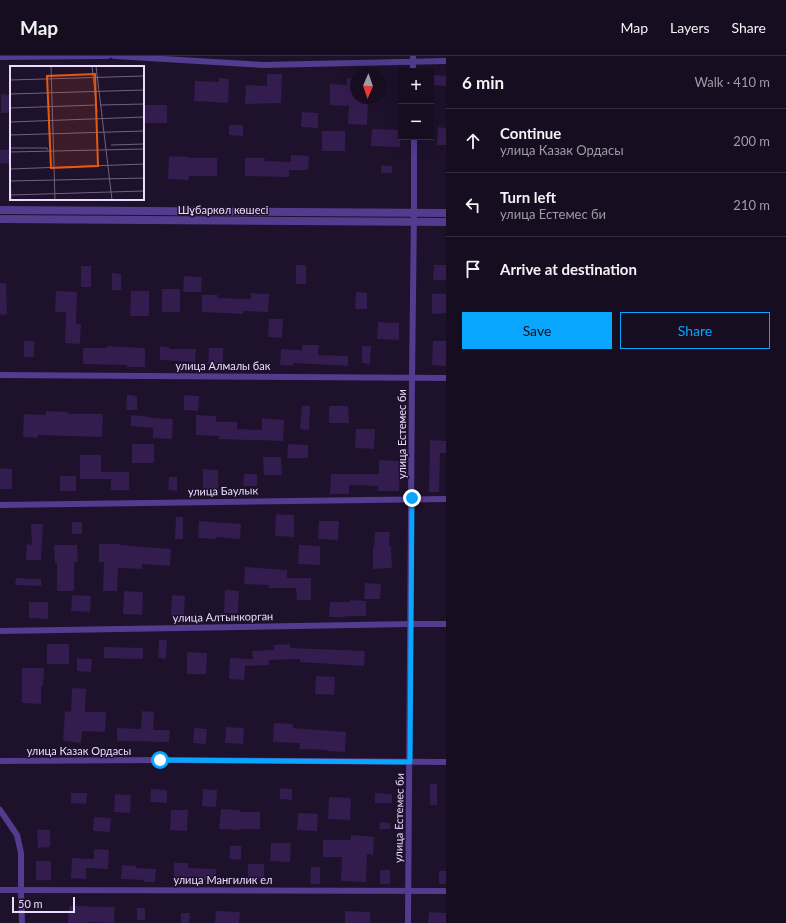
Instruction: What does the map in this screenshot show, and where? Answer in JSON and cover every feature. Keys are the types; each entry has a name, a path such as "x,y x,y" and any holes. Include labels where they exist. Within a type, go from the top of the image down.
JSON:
{"street":[{"path":"0,57 108,56"},
{"path":"114,56 263,65 413,58 446,61"},
{"name":"улица Естемес би","path":"408,923 414,140"},
{"name":"Шұбаркөл көшесі","path":"0,210 446,212"},
{"name":"Шұбаркөл көшесі","path":"0,219 446,222"},
{"name":"улица Алмалы бак","path":"0,375 446,378"},
{"name":"улица Баулык","path":"0,505 412,498 446,499"},
{"name":"улица Алтынкорган","path":"0,631 446,624"},
{"name":"улица Казак Ордасы","path":"0,761 168,760 446,762"},
{"path":"0,810 17,835 21,853 22,923"},
{"name":"улица Мангилик ел","path":"0,890 446,891"}],"building":[{"path":"267,74 282,74 281,103 245,104 246,85 267,86"},
{"path":"434,75 446,76 446,86 434,85"},
{"path":"219,78 229,79 228,103 194,101 195,81 219,82"},
{"path":"347,78 350,78 350,104 368,104 367,125 348,124 349,106 330,105 330,84 347,85"},
{"path":"1,94 10,95 10,113 1,113"},
{"path":"144,105 167,105 167,123 144,123"},
{"path":"302,112 318,113 318,128 301,127"},
{"path":"229,125 243,125 243,136 229,135"},
{"path":"438,127 446,128 446,145 437,145"},
{"path":"372,129 398,130 400,147 371,146"},
{"path":"322,131 345,131 345,151 322,151"},
{"path":"0,150 10,150 10,164 0,163"},
{"path":"291,155 309,156 308,170 289,170 289,177 245,176 245,158 265,158 264,161 291,162"},
{"path":"169,156 217,158 217,176 189,176 188,180 168,179"},
{"path":"381,165 392,166 392,173 381,173"},
{"path":"296,265 306,265 306,284 296,284"},
{"path":"434,265 446,265 446,280 433,280"},
{"path":"81,266 91,266 91,287 81,287"},
{"path":"112,273 121,274 121,290 112,290"},
{"path":"184,276 202,277 201,292 183,292"},
{"path":"0,283 6,283 7,314 0,315"},
{"path":"162,289 180,289 180,312 162,312"},
{"path":"56,291 77,292 76,324 81,324 80,344 65,343 66,312 55,312"},
{"path":"131,291 149,291 149,316 130,316"},
{"path":"356,292 367,293 367,309 355,309"},
{"path":"251,293 269,294 268,312 243,311 243,314 202,312 202,295 218,295 217,298 251,299"},
{"path":"432,294 446,294 446,313 432,314"},
{"path":"269,319 283,319 282,338 268,337"},
{"path":"378,322 399,323 399,340 377,339"},
{"path":"24,341 34,341 34,357 24,357"},
{"path":"433,341 446,341 446,366 432,365"},
{"path":"302,345 319,345 318,355 348,356 348,366 293,363 293,366 280,365 281,349 302,350"},
{"path":"107,346 145,348 145,367 83,364 83,348 107,348"},
{"path":"160,346 169,347 169,349 196,349 195,362 160,360"},
{"path":"362,346 371,346 370,364 362,363"},
{"path":"209,348 223,348 223,365 208,364"},
{"path":"127,395 137,396 137,410 126,410"},
{"path":"184,395 199,396 198,411 184,410"},
{"path":"302,406 310,406 309,430 300,429"},
{"path":"329,406 348,406 349,423 329,423"},
{"path":"46,411 68,412 68,414 103,414 102,437 38,435 38,438 23,437 24,414 46,415"},
{"path":"131,415 173,419 172,439 153,438 153,428 131,426"},
{"path":"196,415 216,416 216,422 237,422 237,429 262,430 262,418 284,420 283,441 219,439 219,436 196,435"},
{"path":"356,429 375,429 374,449 355,448"},
{"path":"430,440 446,441 446,453 440,453 439,492 429,492"},
{"path":"132,444 154,444 154,463 132,463"},
{"path":"288,444 308,445 308,458 287,458"},
{"path":"80,455 101,455 101,472 129,472 129,490 111,490 111,479 80,479"},
{"path":"263,457 281,457 282,475 264,475"},
{"path":"379,460 400,461 399,491 378,491 378,486 349,485 349,494 330,494 331,474 379,474"},
{"path":"0,468 12,469 12,489 0,489"},
{"path":"203,469 218,470 218,489 203,489"},
{"path":"244,474 257,474 257,486 243,486"},
{"path":"60,476 76,476 76,491 60,491"},
{"path":"169,477 177,477 177,491 168,490"},
{"path":"276,514 294,515 294,537 275,536"},
{"path":"176,517 183,517 183,539 175,539"},
{"path":"199,521 241,524 240,539 216,537 216,539 198,538"},
{"path":"319,521 339,521 338,540 318,539"},
{"path":"72,522 82,522 82,534 72,534"},
{"path":"31,524 43,524 41,560 26,560 27,544 32,545"},
{"path":"375,532 390,532 389,546 391,546 392,568 373,569"},
{"path":"99,544 120,544 171,549 170,566 142,564 142,569 118,568 117,591 103,591 104,562 99,562"},
{"path":"54,545 77,545 78,562 74,562 74,591 57,591 57,563 55,563"},
{"path":"299,545 320,546 320,565 298,564"},
{"path":"245,567 287,570 287,578 311,578 311,600 297,600 296,588 268,588 269,585 244,584"},
{"path":"16,578 41,579 41,586 15,585"},
{"path":"365,583 381,584 380,599 364,599"},
{"path":"225,590 239,591 238,613 224,613"},
{"path":"124,591 143,592 142,615 123,614"},
{"path":"72,595 91,596 90,612 71,611"},
{"path":"172,595 185,596 184,615 171,615"},
{"path":"350,600 366,601 366,616 329,617 330,602 350,602"},
{"path":"29,602 48,602 48,619 29,618"},
{"path":"159,640 167,640 166,659 158,658"},
{"path":"47,644 69,644 69,664 47,664"},
{"path":"290,644 290,648 365,651 364,666 300,662 300,659 269,660 269,665 245,666 244,680 229,679 230,658 253,659 252,651 274,650 274,645"},
{"path":"104,647 143,648 143,659 104,658"},
{"path":"187,652 207,653 206,674 187,674"},
{"path":"77,658 92,659 91,672 77,671"},
{"path":"22,668 44,668 43,686 41,686 41,704 22,703"},
{"path":"316,676 335,677 334,695 315,694"},
{"path":"72,688 86,689 85,712 106,712 105,732 82,731 81,743 63,741 65,711 71,712"},
{"path":"142,711 154,712 153,730 170,730 169,742 117,741 117,728 141,729"},
{"path":"274,723 293,724 293,728 346,732 345,752 299,749 300,743 273,742"},
{"path":"226,727 244,728 243,744 225,743"},
{"path":"194,728 207,729 206,744 193,743"},
{"path":"430,784 437,784 437,805 430,805"},
{"path":"280,788 292,789 292,800 280,799"},
{"path":"151,789 167,790 167,803 150,802"},
{"path":"203,789 217,790 216,807 202,806"},
{"path":"71,793 87,793 86,804 71,803"},
{"path":"375,793 392,794 392,803 375,803"},
{"path":"115,794 131,795 130,813 114,812"},
{"path":"329,797 351,798 350,820 328,819"},
{"path":"221,809 240,810 240,812 260,812 260,829 219,829"},
{"path":"171,810 188,810 187,831 170,830"},
{"path":"298,813 318,814 317,831 297,830"},
{"path":"94,817 111,818 110,832 93,831"},
{"path":"380,822 390,823 390,829 379,829"},
{"path":"37,830 50,830 50,847 38,848"},
{"path":"351,835 374,837 373,855 367,854 366,882 341,881 342,857 323,857 323,840 351,840"},
{"path":"271,843 291,843 290,862 270,861"},
{"path":"230,846 241,846 241,860 230,859"},
{"path":"94,849 109,850 108,869 86,868 86,879 71,878 72,858 94,859"},
{"path":"36,861 51,861 51,880 36,880"},
{"path":"174,863 188,863 188,868 216,869 216,881 189,880 189,882 174,882"},
{"path":"248,864 264,864 264,880 248,879"},
{"path":"122,865 136,866 136,868 156,869 155,882 121,879"},
{"path":"311,867 320,867 320,884 310,884"},
{"path":"380,870 390,870 390,884 380,884"},
{"path":"439,871 446,871 446,884 439,884"},
{"path":"69,906 115,907 114,923 68,923"},
{"path":"137,908 145,908 145,920 137,920"},
{"path":"216,911 240,912 239,923 215,923"},
{"path":"345,911 370,912 370,923 345,923"},
{"path":"429,912 446,913 446,923 428,923"},
{"path":"181,913 190,913 189,923 181,923"}],"route":[{"path":"160,760 410,762 412,498"}]}
